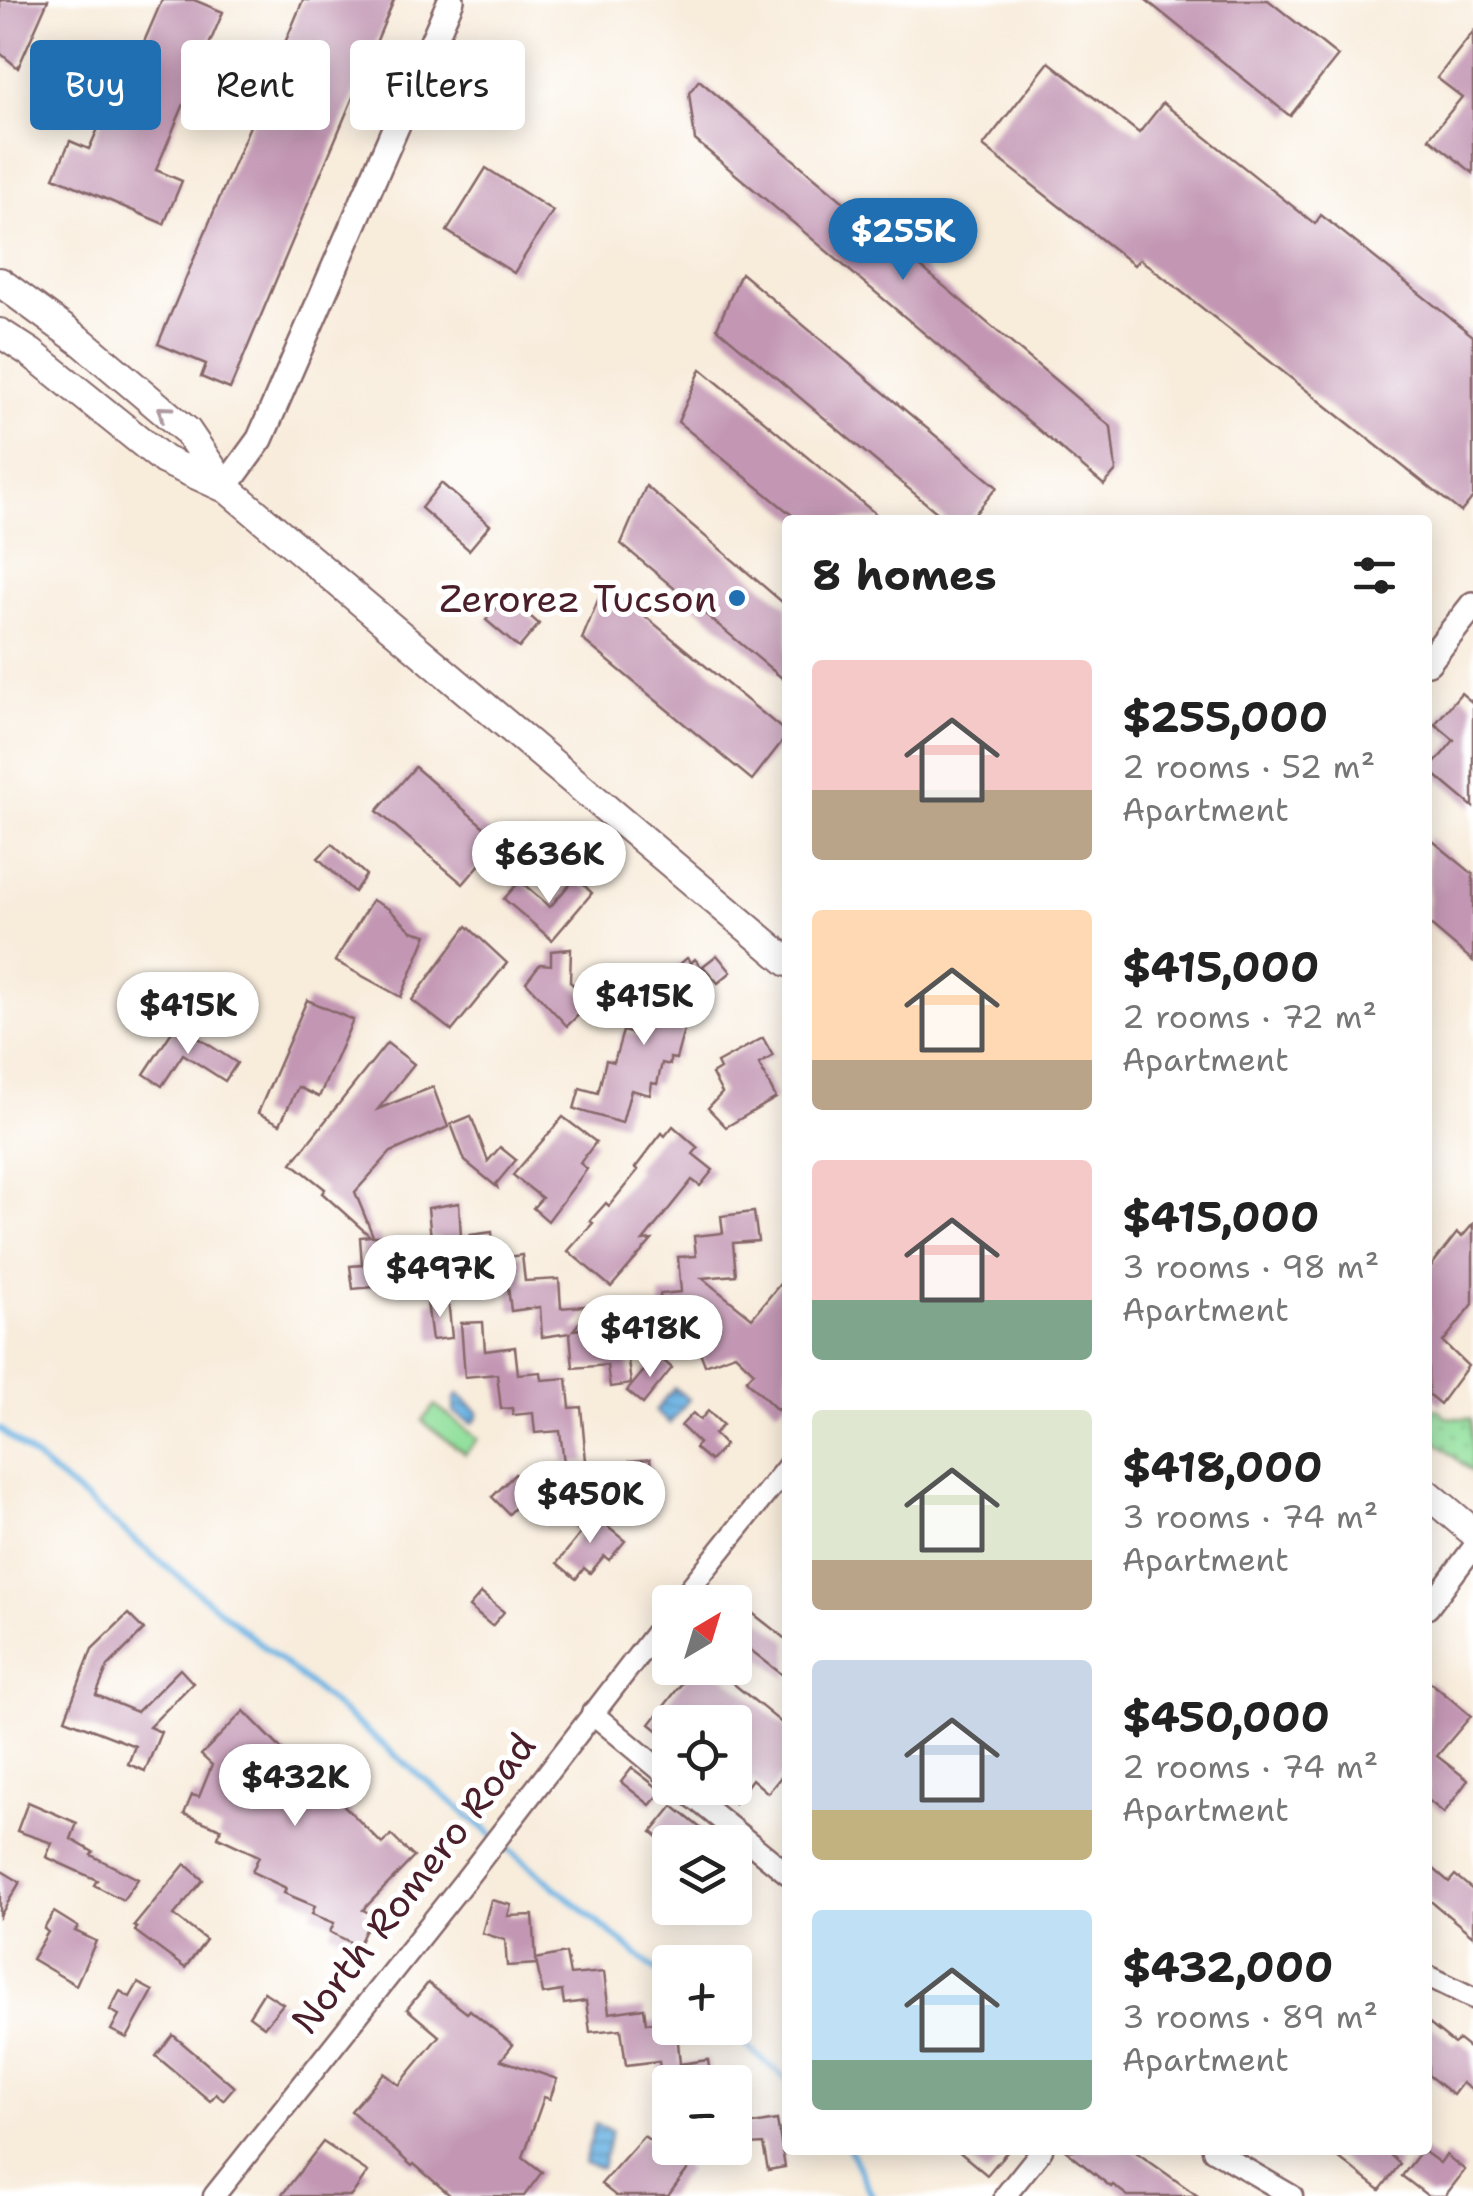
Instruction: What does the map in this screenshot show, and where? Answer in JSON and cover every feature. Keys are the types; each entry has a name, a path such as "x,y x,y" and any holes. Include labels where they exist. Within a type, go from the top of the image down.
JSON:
{"main road":[{"path":"0,282 82,343 187,431 225,487 782,957"},
{"path":"0,332 32,353 164,460 225,487"},
{"path":"1432,1497 1473,1532"}],"street":[{"path":"225,487 260,440 451,0"},
{"path":"1432,657 1473,605"},
{"path":"693,1585 782,1473"},
{"path":"1432,1603 1473,1548"},
{"name":"North Romero Road","path":"214,2196 652,1637"},
{"path":"592,1714 652,1763"},
{"path":"703,1805 782,1869"},
{"path":"1432,1978 1473,1998"},
{"path":"1005,2196 1038,2155"},
{"path":"1222,2155 1292,2196"}],"green space":[{"path":"435,1405 478,1439 465,1454 422,1421"},
{"path":"1432,1409 1445,1417 1471,1419 1473,1473 1432,1438"}],"water":[{"path":"674,1388 689,1399 670,1424 655,1411"},
{"path":"458,1394 478,1412 472,1424 454,1412"},
{"path":"595,2124 612,2130 602,2168 584,2163"}],"building":[{"path":"0,0 48,0 18,68 0,53"},
{"path":"162,0 194,0 223,12 211,40 181,40 181,111 156,170 182,181 164,224 54,177 70,141 89,149 97,130 161,130 161,40 145,40"},
{"path":"303,0 394,0 377,40 350,40 350,104 230,389 201,377 206,364 158,344 248,130 330,130 330,40 286,40"},
{"path":"1146,0 1268,0 1338,56 1290,116"},
{"path":"1473,32 1473,173 1429,138 1462,97 1437,78"},
{"path":"1049,62 1139,133 1163,103 1315,224 1321,215 1473,336 1473,497 1461,512 1140,259 1134,265 983,146"},
{"path":"699,80 1111,427 1116,471 1104,485 695,140 689,93"},
{"path":"486,168 553,211 514,273 447,231"},
{"path":"741,273 997,487 974,515 940,515 717,328"},
{"path":"701,369 877,515 792,515 678,422"},
{"path":"441,483 490,525 469,550 421,508"},
{"path":"646,486 782,602 782,678 621,544"},
{"path":"605,583 782,729 782,742 752,780 582,639"},
{"path":"507,596 539,624 519,648 486,620"},
{"path":"1461,693 1473,703 1473,807 1432,773 1432,766 1454,740 1435,724"},
{"path":"415,767 500,841 463,884 377,811"},
{"path":"1432,840 1473,874 1473,961 1432,926"},
{"path":"332,844 366,875 354,892 318,858"},
{"path":"576,877 592,893 552,940 504,899 520,881 550,907"},
{"path":"372,900 389,909 412,931 427,935 401,997 335,961"},
{"path":"467,926 507,963 452,1031 412,1000"},
{"path":"571,949 570,982 592,1002 567,1026 526,982 540,964 551,965 551,951"},
{"path":"717,955 731,972 718,983 703,966"},
{"path":"687,958 691,963 695,959 709,976 663,1013 687,1019 676,1059 670,1058 670,1065 662,1063 650,1095 631,1090 622,1123 574,1109 580,1088 598,1093 606,1060 614,1062 623,1031 637,1035 648,997 674,976 670,972"},
{"path":"307,1000 353,1020 319,1097 298,1087 280,1124 258,1113"},
{"path":"177,1024 237,1063 225,1081 183,1054 162,1086 144,1074"},
{"path":"763,1038 773,1056 759,1064 776,1098 726,1127 708,1108 722,1093 712,1074 720,1069 717,1063"},
{"path":"387,1043 414,1064 378,1109 433,1087 448,1127 391,1152 355,1192 373,1236 380,1236 384,1286 353,1289 350,1266 362,1265 360,1237 370,1236 322,1193 325,1189 292,1163"},
{"path":"471,1116 488,1161 500,1147 516,1160 497,1187 465,1161 451,1124"},
{"path":"563,1117 596,1142 580,1163 587,1169 548,1221 533,1208 542,1198 513,1175"},
{"path":"673,1126 698,1148 693,1154 713,1170 700,1186 692,1180 643,1241 652,1240 611,1287 568,1251 638,1170 635,1168 662,1133 665,1136"},
{"path":"459,1203 461,1238 439,1242 439,1237 431,1238 428,1208"},
{"path":"754,1212 758,1241 733,1243 736,1275 702,1278 752,1318 782,1281 782,1405 777,1410 746,1380 754,1372 735,1354 705,1365 684,1310 661,1312 660,1294 681,1292 678,1257 696,1256 694,1236 723,1233 721,1216"},
{"path":"1473,1224 1473,1304 1443,1342 1468,1366 1440,1404 1432,1397 1432,1265 1457,1233 1462,1237"},
{"path":"492,1232 494,1259 522,1255 525,1281 559,1279 561,1308 595,1305 573,1330 614,1325 616,1338 625,1337 631,1384 610,1387 607,1365 573,1368 570,1333 542,1337 540,1307 511,1311 507,1279 474,1282 470,1235"},
{"path":"448,1299 452,1338 432,1340 427,1302"},
{"path":"483,1322 485,1351 515,1347 518,1374 541,1372 542,1380 567,1378 570,1408 581,1407 586,1461 564,1463 560,1431 535,1433 533,1413 513,1415 512,1408 501,1409 497,1374 465,1377 461,1323"},
{"path":"657,1355 672,1368 643,1404 627,1391"},
{"path":"708,1411 723,1425 714,1434 725,1445 710,1461 695,1448 699,1443 681,1426 693,1413 700,1420"},
{"path":"650,1459 654,1495 633,1497 629,1461"},
{"path":"515,1474 532,1490 509,1514 492,1497"},
{"path":"588,1511 625,1541 609,1560 604,1556 590,1573 584,1568 576,1579 557,1563 581,1533 575,1528"},
{"path":"481,1593 504,1612 492,1626 469,1607"},
{"path":"752,1613 782,1636 782,1674 752,1651"},
{"path":"128,1614 144,1630 108,1666 96,1695 137,1712 180,1669 193,1683 149,1727 161,1732 145,1771 128,1764 135,1746 65,1719 92,1649"},
{"path":"1432,1683 1471,1716 1437,1756 1468,1780 1444,1813 1432,1803"},
{"path":"681,1685 735,1685 782,1723 782,1776 768,1793 752,1779 752,1705 665,1705"},
{"path":"244,1711 382,1844 391,1835 414,1857 363,1910 373,1915 358,1946 330,1932 334,1923 312,1914 315,1906 284,1893 286,1888 252,1872 259,1856 218,1837 221,1829 184,1814 192,1795 199,1797 212,1765 201,1755"},
{"path":"632,1768 652,1783 652,1803 650,1805 621,1782"},
{"path":"28,1802 77,1823 71,1839 93,1852 91,1855 138,1879 123,1900 94,1885 97,1880 46,1857 52,1843 17,1831"},
{"path":"673,1806 697,1825 658,1825"},
{"path":"185,1864 203,1880 174,1915 206,1940 185,1968 135,1931 134,1926"},
{"path":"1432,1867 1449,1882 1455,1875 1473,1890 1473,1936 1432,1902"},
{"path":"0,1870 20,1882 0,1916"},
{"path":"491,1900 511,1905 508,1916 533,1915 536,1959 566,1953 570,1975 604,1972 609,2013 644,2008 646,2023 652,2022 652,2045 678,2045 680,2064 708,2060 709,2065 660,2065 659,2061 626,2065 621,2029 590,2032 586,2001 564,2004 562,1991 543,1994 537,1964 507,1966 505,1940 482,1933"},
{"path":"54,1912 78,1927 75,1931 96,1941 76,1985 32,1959 48,1932 44,1929"},
{"path":"138,1983 153,1991 127,2038 111,2030 119,2015 110,2010 120,1991 130,1997"},
{"path":"428,1983 513,2045 501,2060 557,2079 550,2099 544,2097 523,2157 542,2172 524,2196 451,2196 351,2111 384,2073 399,2085 439,2036 407,2009"},
{"path":"264,1992 283,2004 264,2027 249,2016"},
{"path":"1432,2026 1454,2044 1459,2040 1473,2051 1473,2091 1462,2083 1453,2095 1432,2078"},
{"path":"173,2035 234,2087 223,2100 216,2094 210,2101 156,2056"},
{"path":"777,2120 785,2167 768,2170 763,2144 752,2145 752,2124"},
{"path":"644,2136 652,2142 652,2165 683,2165 688,2169 668,2196 616,2196 601,2184"},
{"path":"323,2142 368,2172 351,2196 281,2196"},
{"path":"963,2155 1004,2155 987,2175"},
{"path":"1071,2155 1140,2155 1198,2196 1128,2196"},
{"path":"1335,2155 1390,2155 1400,2164 1380,2190"},
{"path":"1418,2155 1429,2155 1440,2163 1446,2155 1465,2170 1445,2196 1428,2196 1402,2176"}],"waterway":[{"path":"0,1429 652,1967"},
{"path":"745,2045 782,2076"},
{"path":"852,2155 872,2196"}],"place":[{"name":"Zerorez Tucson","path":"737,598"}]}
